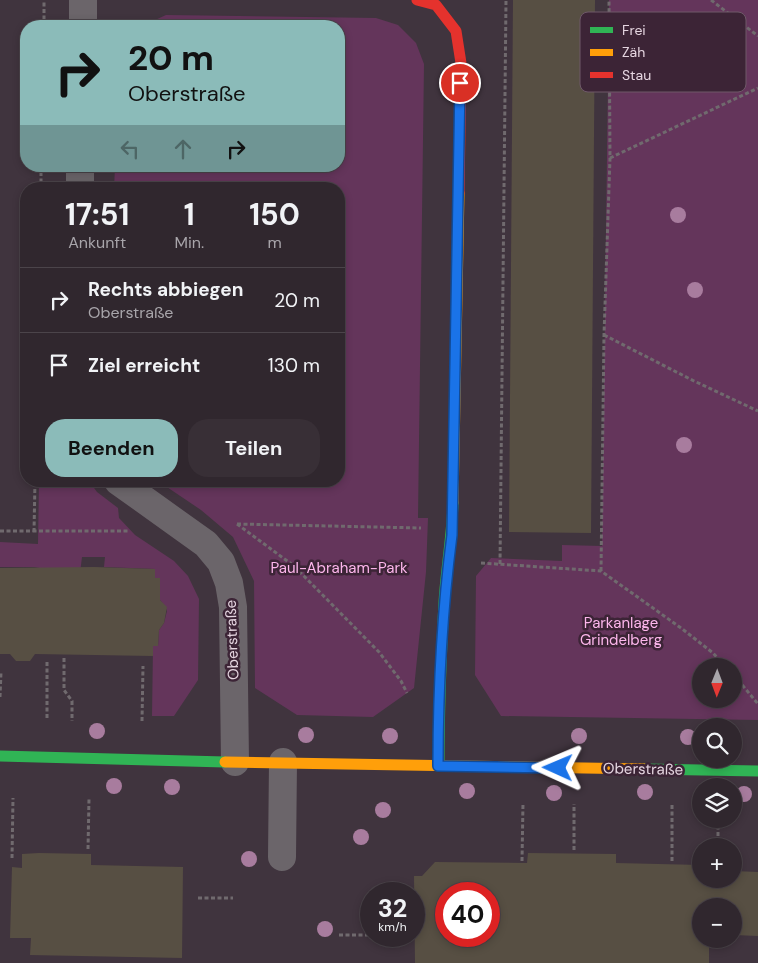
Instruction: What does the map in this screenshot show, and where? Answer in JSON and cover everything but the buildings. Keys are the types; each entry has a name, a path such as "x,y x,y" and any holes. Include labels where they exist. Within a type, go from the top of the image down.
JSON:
{"street":[{"path":"83,0 83,20"},
{"path":"417,0 436,5 456,31 461,63 452,535 444,600 438,766"},
{"name":"Oberstraße","path":"126,487 206,544 220,562 229,583 233,608 235,762"},
{"name":"Oberstraße","path":"0,756 758,771"},
{"path":"282,857 283,762"}],"path":[{"path":"44,0 44,20"},
{"path":"500,564 506,0"},
{"path":"711,0 727,12"},
{"path":"746,27 758,36"},
{"path":"610,158 758,88"},
{"path":"601,571 604,335 610,158 610,92"},
{"path":"604,335 758,411"},
{"path":"34,532 35,487"},
{"path":"228,524 430,528"},
{"path":"237,524 294,566 379,652 401,681 409,697"},
{"path":"0,531 131,531"},
{"path":"474,563 601,571 681,628 718,658"},
{"path":"64,658 64,690 72,701 72,721"},
{"path":"47,662 47,720"},
{"path":"142,722 143,666"},
{"path":"0,697 1,672"},
{"path":"742,685 758,704"},
{"path":"12,798 12,858"},
{"path":"88,848 89,799"},
{"path":"522,862 523,803"},
{"path":"574,804 574,850"},
{"path":"672,805 672,860"},
{"path":"198,898 233,898"},
{"path":"338,935 360,935"}],"green space":[{"name":"Parkanlage Grindelberg","path":"609,0 758,0 758,720 742,720 742,718 501,716 475,675 476,576 491,558 562,561 562,545 602,546 608,92 746,92 746,12 609,12"},
{"name":"Paul-Abraham-Park","path":"166,15 376,18 398,25 416,43 424,64 418,518 428,518 426,572 414,688 373,717 297,715 255,688 254,581 233,537 201,510 167,487 345,487 345,182 114,182 115,172 345,172 345,20 155,20"},
{"path":"39,487 93,487 118,508 119,518 135,535 174,561 188,576 199,599 198,680 174,716 152,716 153,646 158,646 159,630 164,623 167,611 160,600 160,579 155,578 155,569 104,567 105,557 82,557 80,573 34,567 0,567 0,542 38,544"}],"traffic: fast":[{"path":"439,766 444,602 453,503"},
{"path":"0,756 225,762"},
{"path":"645,769 758,771"}],"traffic: slow":[{"path":"453,503 459,193"},
{"path":"225,762 645,769"}],"traffic: jam":[{"path":"417,0 436,5 456,31 461,63 459,193"}],"route":[{"path":"460,83 452,535 444,600 438,766 558,768"}]}
